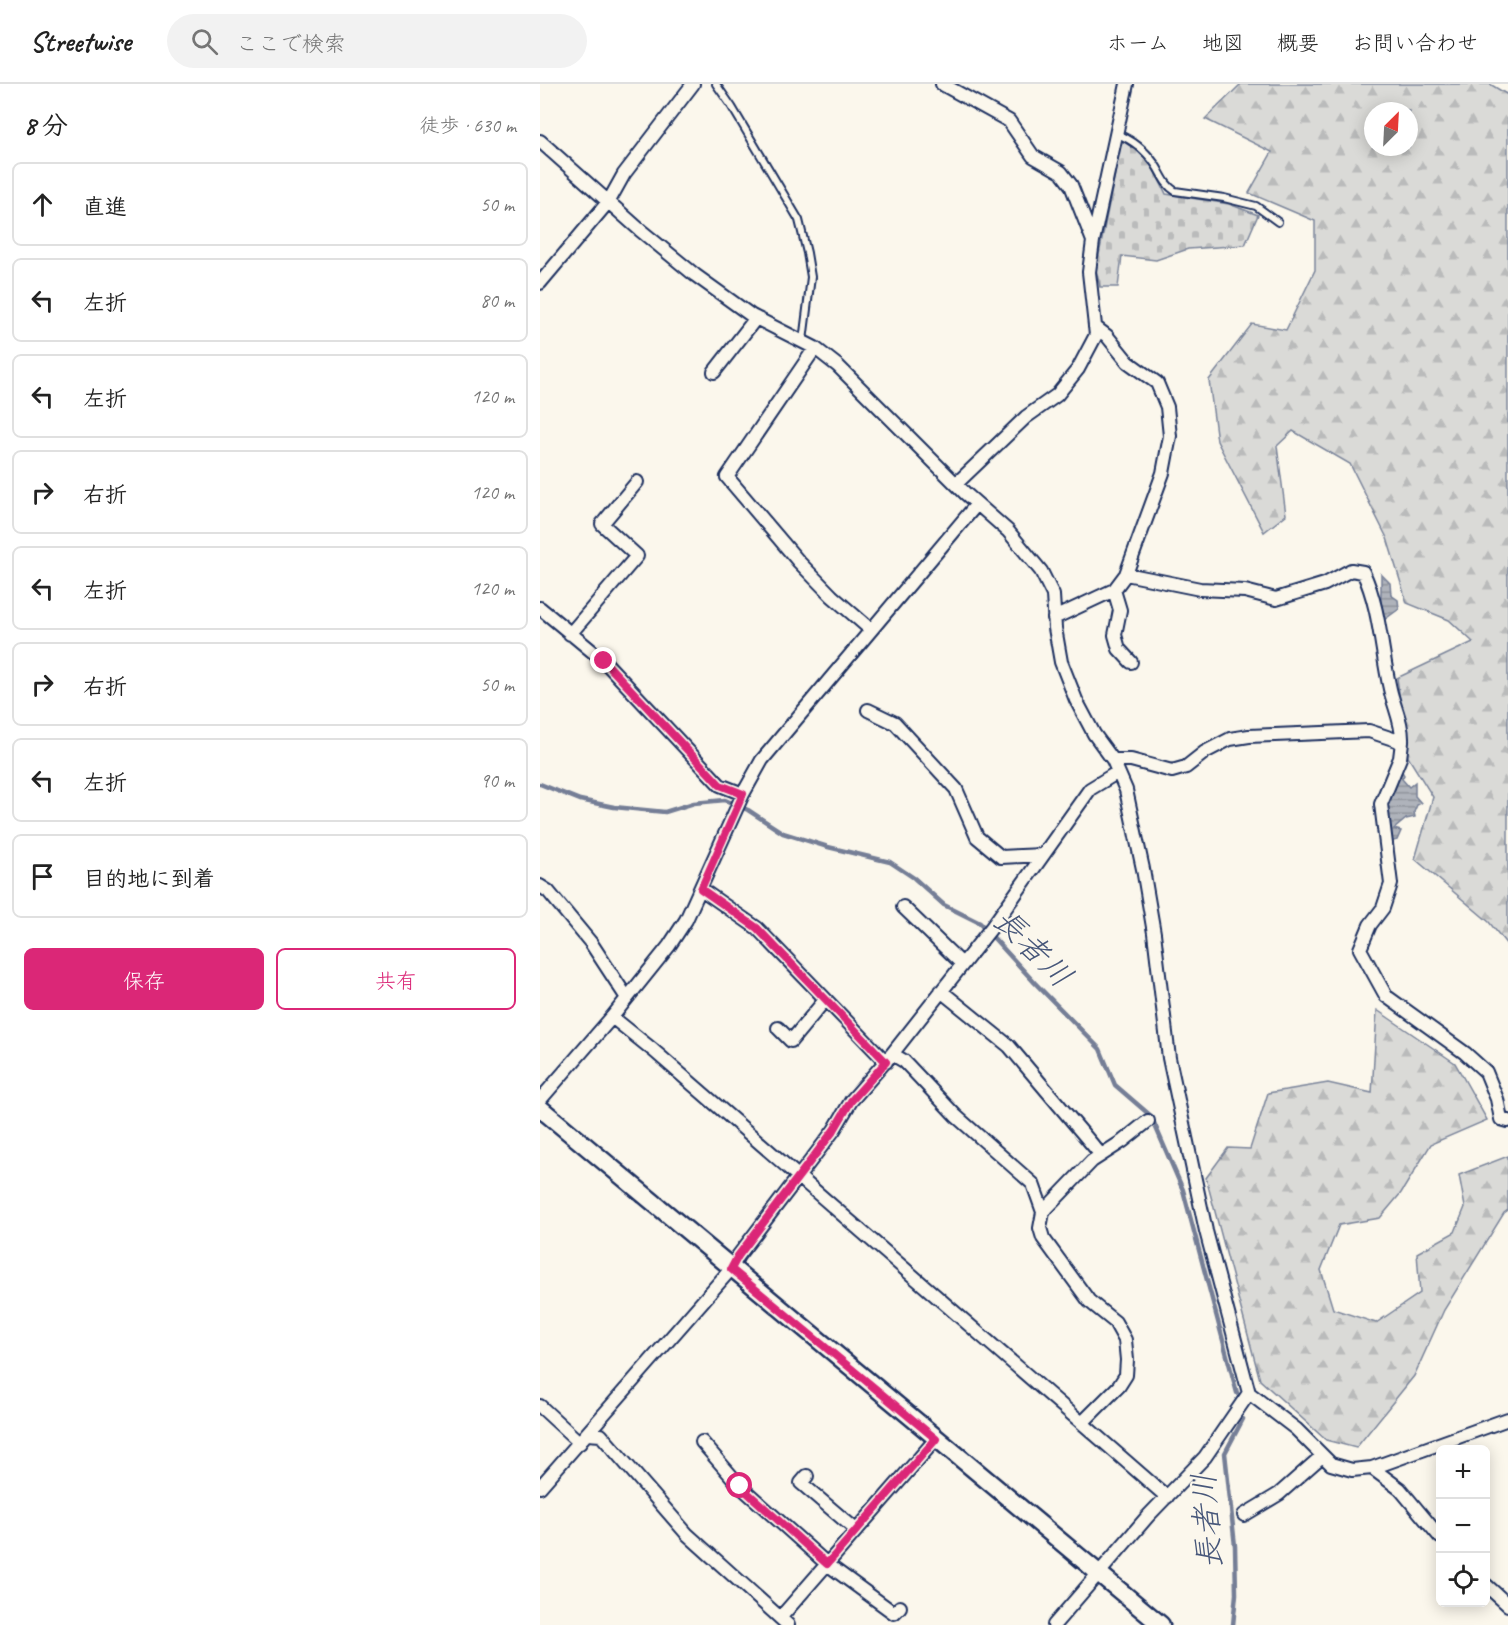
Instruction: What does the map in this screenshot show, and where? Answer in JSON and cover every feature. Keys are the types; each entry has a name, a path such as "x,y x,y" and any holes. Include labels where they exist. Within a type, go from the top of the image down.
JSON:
{"street":[{"path":"540,283 609,201 624,174 693,84"},
{"path":"942,84 1009,121 1033,156 1060,172 1071,185 1093,241"},
{"path":"956,484 1026,417 1057,395 1078,369 1096,335 1089,272 1093,241 1127,84"},
{"path":"540,141 640,230 695,274 756,318 809,345 838,366 956,484 1008,531 1041,571 1053,595 1061,662 1094,734 1113,760 1126,790 1143,869 1154,933 1169,1058 1192,1173 1249,1393 1296,1429 1331,1464 1352,1470 1372,1468 1508,1419"},
{"path":"714,372 756,318"},
{"path":"1054,618 1114,590 1126,574 1163,474 1170,436 1167,407 1157,383 1128,362 1107,336 1095,327"},
{"path":"809,345 727,477 799,562 832,596 871,630"},
{"path":"570,634 636,556 602,524 637,482"},
{"path":"540,1100 612,1017 669,946 686,920 742,796 762,760 977,504"},
{"path":"1126,574 1200,589 1245,591 1276,599 1325,584 1351,570 1363,572 1372,592 1390,688 1403,731 1400,758 1381,804 1391,884 1383,908 1370,925 1360,948 1386,996 1465,1053 1486,1072 1497,1099 1501,1119 1508,1121"},
{"path":"1114,590 1120,610 1115,635 1119,649 1131,662"},
{"path":"540,608 604,661 720,785 742,796"},
{"path":"868,710 895,723 948,780 956,789 977,837 1001,857 1043,855"},
{"path":"1113,760 1131,760 1172,771 1186,767 1205,752 1230,739 1249,736 1369,731 1402,742"},
{"path":"540,1487 731,1269 738,1256 834,1130 851,1101 889,1058 988,932 1090,789 1118,772"},
{"path":"540,886 549,891 591,943 627,998"},
{"path":"701,889 757,928 825,1000 889,1058 903,1061 956,1116 1033,1184 1043,1212 1041,1228 1046,1244 1089,1301 1115,1322 1125,1340 1126,1375 1119,1386 1082,1423"},
{"path":"903,907 962,964"},
{"path":"941,991 1009,1046 1101,1155"},
{"path":"778,1028 791,1041 825,1000"},
{"path":"612,1017 799,1176 929,1292 1167,1497"},
{"path":"540,1108 1161,1625"},
{"path":"1043,1212 1092,1161 1148,1121"},
{"path":"1054,1625 1098,1573 1205,1457 1249,1393"},
{"path":"540,1406 584,1439"},
{"path":"584,1439 601,1435 687,1534 784,1621 827,1564 936,1439"},
{"path":"702,1442 740,1486 827,1564 894,1613 900,1607"},
{"path":"1244,1515 1279,1494 1323,1456"},
{"path":"1372,1468 1400,1490 1436,1532"},
{"path":"807,1476 801,1483 856,1530"},
{"path":"1490,1589 1508,1605"}],"lane":[{"path":"716,84 799,220 811,277 809,345"},
{"path":"1117,134 1130,139 1141,148 1155,164 1168,187 1175,191 1224,198 1256,206 1278,222"}],"green space":[{"path":"1241,84 1490,84 1508,95 1508,946 1489,922 1415,859 1433,797 1408,757 1397,678 1473,642 1449,620 1407,603 1387,538 1350,464 1293,431 1277,446 1286,515 1264,532 1217,441 1209,380 1252,324 1286,330 1315,270 1315,221 1249,193 1272,152 1205,119"},
{"path":"1122,138 1144,155 1166,194 1229,204 1258,215 1245,245 1188,249 1156,260 1122,256 1118,287 1100,287 1096,270"},
{"path":"1377,1010 1455,1063 1487,1120 1431,1144 1401,1193 1380,1218 1339,1225 1321,1270 1333,1309 1376,1323 1420,1293 1417,1253 1455,1232 1465,1207 1459,1175 1508,1156 1508,1210 1444,1310 1414,1376 1356,1448 1326,1440 1260,1380 1206,1178 1228,1148 1250,1149 1268,1093 1328,1083 1372,1093"}],"shaded area":[{"path":"1381,574 1390,583 1391,595 1398,600 1399,609 1384,620 1381,601"},
{"path":"1401,770 1404,775 1402,779 1409,787 1415,782 1415,796 1421,803 1417,805 1414,812 1415,817 1406,819 1394,829 1401,831 1397,840 1393,841 1392,849 1386,804"}],"waterway":[{"name":"長者川","path":"540,784 580,800 614,807 665,812 694,803 725,800 748,810 783,833 890,862 914,878 944,905 980,923 1100,1049 1115,1085 1151,1116 1183,1190 1237,1393"},
{"name":"長者川","path":"1233,1625 1236,1594 1235,1546 1225,1453 1243,1419"}],"route":[{"path":"604,661 720,785 743,794 701,889 757,928 886,1062 851,1101 834,1130 738,1256 731,1269 936,1439 827,1564 740,1486"}]}
